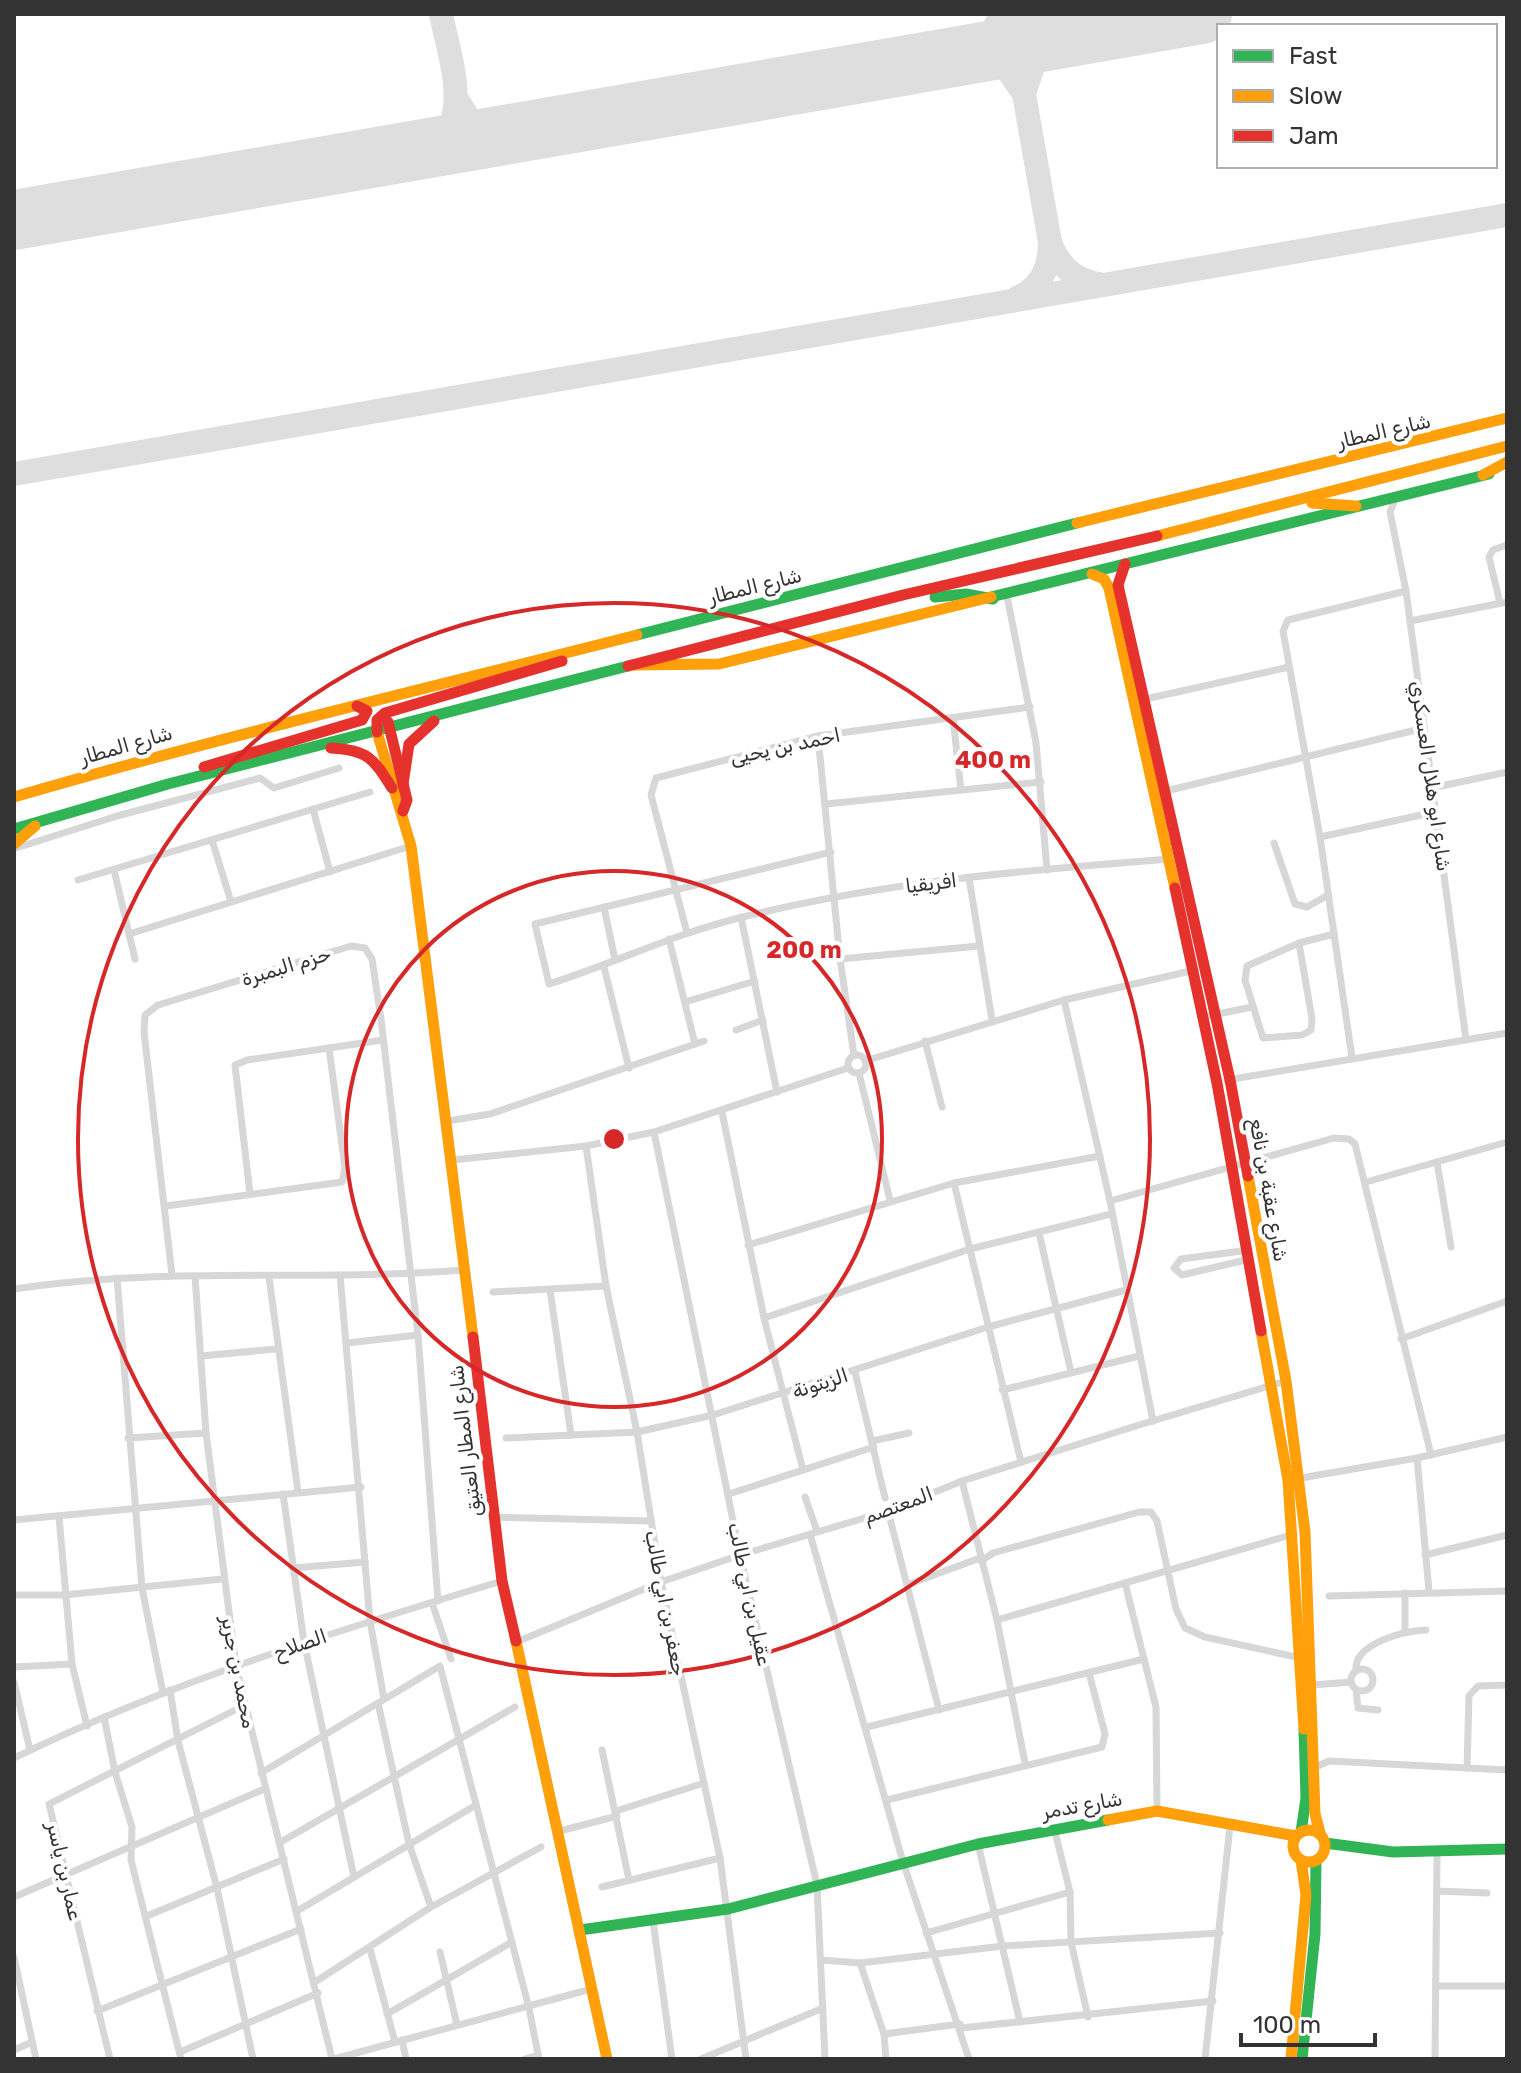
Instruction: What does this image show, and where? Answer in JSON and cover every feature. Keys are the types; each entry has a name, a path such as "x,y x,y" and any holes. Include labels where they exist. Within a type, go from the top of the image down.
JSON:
{"main road":[{"name":"شارع المطار","path":"14,797 188,746 256,733 357,706 383,707 543,669 607,642 1212,488 1507,418"},
{"path":"14,829 168,784 631,665 1507,446"},
{"path":"1483,475 1507,462"},
{"path":"631,665 641,669 678,664 700,668 1007,596 1507,470"},
{"path":"1272,505 1328,502 1356,506"},
{"name":"شارع عقبة بن نافع","path":"1125,564 1118,585 1140,700 1198,969 1203,1017 1217,1083 1239,1162 1286,1381 1300,1533 1306,1659 1306,1798 1293,1850"},
{"name":"شارع عقبة بن نافع","path":"1092,574 1107,583 1140,700"},
{"path":"899,599 966,594 993,599"},
{"path":"168,784 233,756 361,721 367,713 357,706"},
{"path":"383,707 377,720 383,731"},
{"path":"397,786 411,740 428,724 452,711"},
{"name":"شارع المطار العتيق","path":"383,731 397,786 395,801 403,811 411,846 448,1121 492,1517 502,1581 560,1831 607,2059"},
{"path":"315,747 368,753 397,786"},
{"path":"14,846 42,821"},
{"name":"شارع عقبة بن نافع","path":"1198,969 1215,1015 1230,1080 1250,1254 1294,1479"},
{"name":"شارع عقبة بن نافع","path":"1302,2059 1321,1848 1315,1814 1312,1685 1306,1659"},
{"name":"شارع تدمر","path":"580,1930 728,1909 978,1844 1157,1811 1268,1833 1298,1834 1310,1830 1321,1848"},
{"name":"شارع تدمر","path":"1268,1833 1293,1850 1301,1860"},
{"path":"1291,2059 1306,1895 1301,1860 1321,1848 1437,1854 1507,1849"}],"street":[{"path":"1376,502 1390,512 1397,496"},
{"name":"شارع ابو هلال العسكري","path":"1390,512 1406,591 1466,1040"},
{"path":"1410,621 1503,602 1489,557 1493,550 1507,545"},
{"path":"1352,1058 1320,837 1283,631 1288,620 1406,591"},
{"path":"1007,596 1030,707 1041,782 1047,870"},
{"path":"1140,700 1289,667"},
{"name":"احمد بن يحيى","path":"676,889 651,795 656,778 818,736 1030,707"},
{"path":"953,718 961,790"},
{"path":"1161,793 1424,728"},
{"path":"818,736 840,959 854,1055 848,1068"},
{"path":"14,846 260,778 274,788 339,768"},
{"path":"1432,788 1507,772"},
{"path":"826,804 1041,782"},
{"path":"78,880 370,792"},
{"path":"313,809 330,872"},
{"path":"1320,837 1435,812"},
{"path":"212,840 231,902"},
{"path":"1274,843 1295,904 1307,907 1328,895"},
{"path":"129,934 411,846"},
{"path":"615,960 604,907 831,852"},
{"name":"افريقيا","path":"604,907 535,924 549,984 604,967 687,933 834,896 969,878 1174,859"},
{"path":"114,870 135,959"},
{"path":"969,878 992,1020"},
{"path":"676,889 687,933"},
{"path":"741,917 777,1092"},
{"path":"1299,943 1312,1019 1311,1030 1302,1035 1263,1038 1244,975 1247,966 1299,943 1334,934"},
{"path":"669,939 695,1044"},
{"name":"حزم البمبرة","path":"172,1275 143,1023 151,1008 359,946 372,959 383,1040 418,1335 435,1602 451,1659"},
{"path":"840,959 979,946"},
{"path":"604,967 629,1068"},
{"path":"854,1055 865,1061 1064,1000 1198,969"},
{"path":"685,1002 755,981"},
{"path":"1064,1000 1110,1201 1153,1421"},
{"path":"1203,1017 1252,1007"},
{"path":"736,1030 763,1020"},
{"path":"1217,1083 1507,1033"},
{"path":"250,1194 235,1065 247,1060 383,1040"},
{"path":"448,1121 490,1114 704,1041"},
{"path":"925,1041 942,1107"},
{"path":"166,1206 334,1185 345,1178 329,1048"},
{"path":"859,1073 865,1061"},
{"path":"452,1160 586,1146 654,1132 848,1068 859,1073"},
{"path":"859,1073 890,1200"},
{"path":"722,1112 764,1318 803,1470"},
{"name":"عقيل بن ابي طالب","path":"654,1132 740,1555 817,1885 825,2059"},
{"path":"1110,1201 1239,1162 1342,1138 1355,1144 1431,1455"},
{"path":"1366,1182 1507,1142"},
{"name":"جعفر بن ابي طالب","path":"586,1146 606,1286 637,1432 661,1582 720,1858 746,2059"},
{"path":"748,1245 954,1183 1100,1156"},
{"path":"1437,1162 1451,1247"},
{"path":"954,1183 1021,1462"},
{"path":"764,1318 970,1249 1111,1214"},
{"path":"1039,1233 1071,1372"},
{"path":"1250,1254 1182,1275 1174,1268 1181,1259 1250,1254"},
{"path":"14,1289 172,1275 269,1277 464,1270"},
{"path":"340,1275 361,1487 370,1621 381,1701 393,1777 409,1844 431,1907"},
{"name":"محمد بن جرير","path":"195,1276 213,1500 236,1666 333,2059"},
{"path":"269,1277 276,1349 298,1492"},
{"path":"117,1278 142,1588 217,1888 253,2059"},
{"path":"493,1292 606,1286"},
{"path":"550,1290 571,1435"},
{"name":"الزيتونة","path":"506,1438 637,1432 713,1415 988,1327 1126,1290"},
{"path":"1401,1339 1507,1301"},
{"path":"347,1343 418,1335"},
{"path":"201,1356 276,1349"},
{"path":"1002,1390 1139,1356"},
{"path":"855,1372 885,1498"},
{"name":"المعتصم","path":"514,1643 661,1582 740,1555 888,1511 962,1481 1021,1462 1286,1381"},
{"path":"128,1438 206,1433"},
{"path":"729,1494 909,1433"},
{"path":"1294,1479 1417,1458 1507,1437"},
{"path":"1417,1458 1429,1591"},
{"path":"962,1481 997,1620 1025,1763"},
{"path":"14,1520 361,1487"},
{"path":"283,1494 304,1642 354,1877"},
{"path":"805,1497 903,1862 969,2059"},
{"path":"888,1511 939,1710"},
{"path":"907,1585 993,1553 1145,1511 1157,1521 1179,1620 1194,1635 1306,1659"},
{"path":"59,1517 72,1664 87,1726"},
{"path":"492,1517 650,1521"},
{"path":"997,1620 1300,1533"},
{"path":"1425,1555 1507,1535"},
{"path":"293,1568 365,1562"},
{"path":"14,1595 64,1595 222,1579"},
{"name":"الصلاح","path":"14,1758 104,1717 236,1666 502,1581"},
{"path":"1125,1583 1156,1707 1157,1811"},
{"path":"1329,1596 1507,1591"},
{"path":"1405,1593 1405,1631"},
{"path":"1378,1710 1358,1708 1354,1685 1356,1659 1405,1631 1426,1630"},
{"path":"867,1727 1144,1659"},
{"path":"14,1667 72,1664"},
{"path":"261,1773 440,1666 529,2008 538,2057 525,2059"},
{"path":"1312,1685 1354,1685 1367,1690 1373,1680 1367,1670 1356,1671"},
{"path":"887,1800 1025,1763 1099,1749 1105,1744 1089,1673"},
{"path":"14,1682 30,1750"},
{"path":"1467,1768 1469,1696 1478,1686 1507,1685"},
{"name":"عمار بن ياسر","path":"110,2059 49,1804 245,1705"},
{"path":"279,1843 515,1707"},
{"path":"104,1717 115,1772 132,1827 131,1860 180,2055 318,1993"},
{"path":"602,1750 629,1880"},
{"path":"1314,1768 1329,1761 1507,1770"},
{"path":"560,1831 704,1783"},
{"path":"14,1897 264,1789"},
{"path":"297,1911 476,1805"},
{"path":"1205,2059 1230,1826"},
{"path":"1054,1828 1070,1892 1071,1942 1088,2017"},
{"path":"978,1844 1020,2022"},
{"path":"315,1982 431,1907 541,1847"},
{"path":"1435,2059 1437,1854"},
{"path":"602,1887 720,1858"},
{"path":"147,1916 284,1859"},
{"path":"1437,1891 1487,1893"},
{"path":"926,1933 1070,1892"},
{"path":"653,1921 672,2059"},
{"path":"97,2011 301,1929"},
{"path":"821,1960 860,1963 1003,1946 1220,1933"},
{"path":"387,2014 512,1942"},
{"path":"370,1949 387,2014 406,2059"},
{"path":"440,1952 457,2025"},
{"path":"14,1957 36,2059"},
{"path":"860,1963 884,2034 886,2059"},
{"path":"1436,1986 1507,1986"},
{"path":"333,2059 591,1989"},
{"path":"884,2034 1088,2017 1213,2001"},
{"path":"701,2059 823,2008"},
{"path":"14,2050 32,2042"}],"taxiway":[{"path":"422,150 439,140 450,126 455,110 456,91 441,14"},
{"path":"961,55 990,35 1002,14"},
{"path":"1010,14 1050,242"},
{"path":"1022,14 1048,32 1073,36"},
{"path":"972,53 1004,65 1024,94 1035,60 1062,38"},
{"path":"456,98 473,125 503,135"},
{"path":"14,474 1507,215"},
{"path":"1017,298 1032,289 1042,276 1050,242 1068,270 1082,279 1099,284"}],"runway":[{"path":"14,220 1202,14"}],"traffic: fast":[{"path":"991,597 1489,474"},
{"path":"637,635 1077,523"},
{"path":"935,597 966,594 993,599"},
{"path":"14,829 168,784 628,666"},
{"path":"1301,1832 1306,1798 1304,1729"},
{"path":"580,1930 728,1909 978,1844 1108,1820"},
{"path":"1325,1843 1393,1852 1507,1849"},
{"path":"1302,2059 1315,1934 1316,1861"}],"traffic: slow":[{"path":"1077,523 1507,418"},
{"path":"1157,536 1507,446"},
{"path":"1483,475 1507,462"},
{"path":"1312,503 1356,506"},
{"path":"1092,574 1104,579 1109,588 1175,888"},
{"path":"632,665 719,664 991,597"},
{"path":"14,797 247,733 637,635"},
{"path":"377,732 411,846 473,1337"},
{"path":"14,844 35,826"},
{"path":"1248,1176 1286,1381 1305,1532 1315,1814 1320,1833"},
{"path":"1261,1331 1288,1480 1304,1729"},
{"path":"516,1641 607,2059"},
{"path":"1108,1820 1157,1811 1296,1836"},
{"path":"1309,1830 1321,1834 1325,1846 1321,1858 1309,1862 1297,1858 1293,1846 1297,1834 1309,1830"},
{"path":"1291,2059 1306,1895 1301,1860"}],"traffic: jam":[{"path":"628,666 903,595 1157,536"},
{"path":"1125,564 1118,585 1230,1080 1248,1176"},
{"path":"377,732 377,720 385,713 562,661"},
{"path":"204,767 362,720 367,711 357,706"},
{"path":"403,784 409,744 434,721"},
{"path":"388,722 407,800 403,811"},
{"path":"331,748 362,754 380,769 392,788"},
{"path":"1175,888 1217,1083 1261,1331"},
{"path":"473,1337 502,1581 516,1641"}]}
